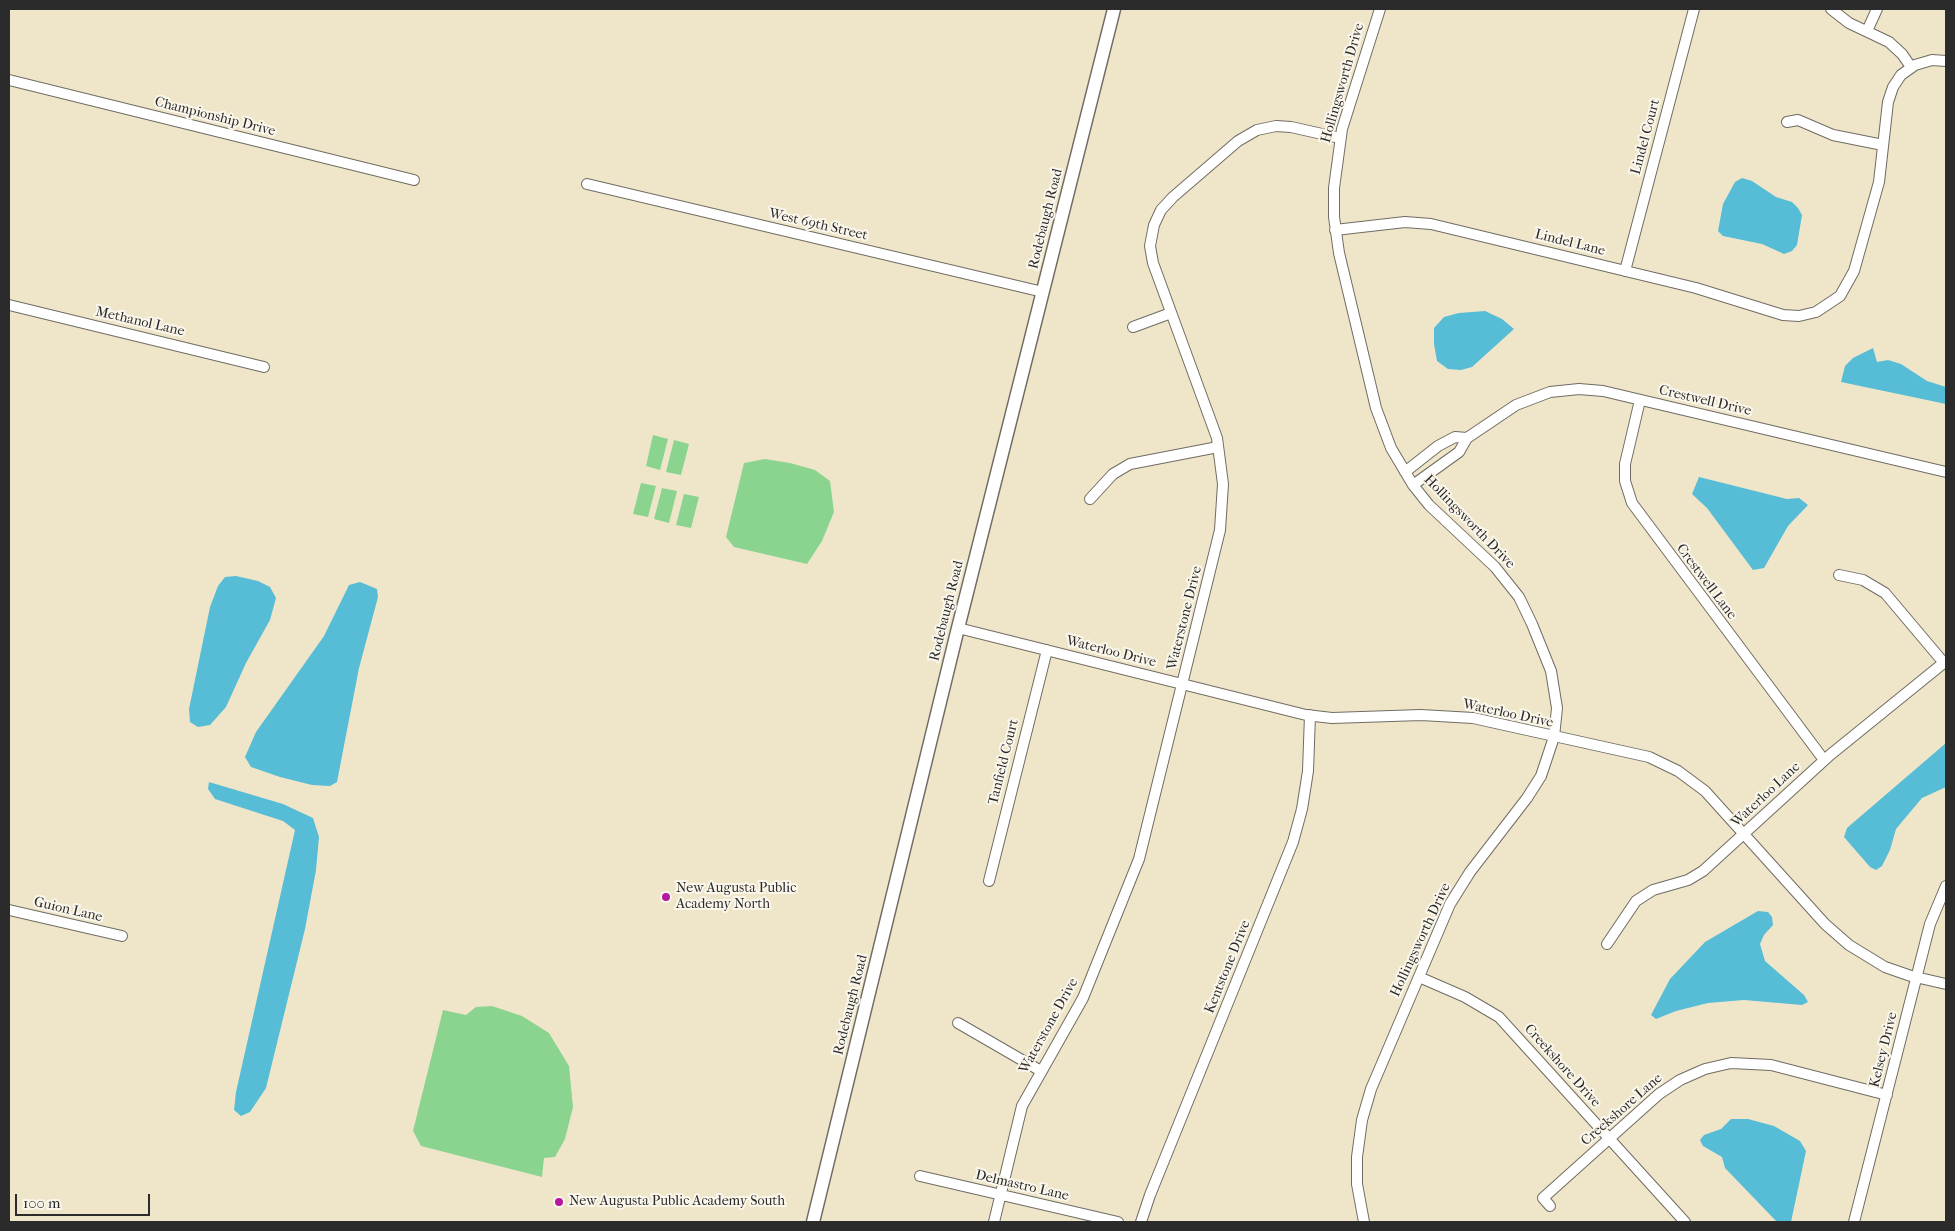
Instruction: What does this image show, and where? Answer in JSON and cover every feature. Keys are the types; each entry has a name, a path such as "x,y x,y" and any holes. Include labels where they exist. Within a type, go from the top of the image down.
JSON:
{"street":[{"name":"Rodebaugh Road","path":"813,1222 958,628 1114,9"},
{"name":"Hollingsworth Drive","path":"1364,1222 1356,1170 1362,1120 1371,1089 1418,977 1455,896 1475,865 1534,787 1546,763 1554,737 1557,708 1554,683 1527,612 1495,567 1413,485 1391,448 1378,416 1335,230 1334,180 1340,138 1380,9"},
{"name":"Lindel Court","path":"1625,271 1694,9"},
{"path":"1831,9 1841,18 1889,42 1902,54 1911,67"},
{"path":"1867,31 1877,9"},
{"path":"1787,122 1798,120 1833,135 1883,145 1890,93 1899,78 1911,67 1927,61 1946,61"},
{"name":"Championship Drive","path":"9,80 414,180"},
{"name":"Waterstone Drive","path":"994,1222 1021,1111 1041,1071 1083,998 1139,859 1220,530 1223,488 1218,447 1211,418 1153,263 1150,246 1154,225 1167,203 1238,141 1257,130 1276,126 1291,127 1340,138"},
{"name":"Lindel Lane","path":"1335,230 1405,222 1431,224 1696,288 1782,315 1795,316 1816,312 1827,306 1840,296 1851,279 1876,193 1883,145"},
{"name":"West 69th Street","path":"587,184 1043,292"},
{"name":"Methanol Lane","path":"9,305 264,366"},
{"path":"1133,327 1171,313"},
{"name":"Crestwell Drive","path":"1413,485 1459,452 1467,438 1516,405 1550,392 1578,389 1596,390 1946,472"},
{"name":"Crestwell Lane","path":"1640,400 1625,471 1627,490 1632,503 1824,760"},
{"name":"Crestwell Drive","path":"1404,472 1438,446 1455,437 1467,438"},
{"path":"1090,499 1113,474 1130,464 1218,447"},
{"path":"1839,575 1863,580 1885,593 1945,662"},
{"name":"Waterloo Drive","path":"958,628 1310,715 1352,718 1421,714 1483,720 1638,754 1662,762 1684,774 1705,791 1825,924 1849,945 1885,967 1946,984"},
{"name":"Tanfield Court","path":"989,881 1047,650"},
{"name":"Waterloo Lane","path":"1607,944 1628,909 1641,897 1653,890 1681,882 1700,873 1824,760 1945,662"},
{"name":"Kentstone Drive","path":"1141,1222 1150,1195 1294,842 1302,810 1308,770 1310,715"},
{"name":"Kelsey Drive","path":"1854,1222 1930,924 1946,886"},
{"name":"Guion Lane","path":"9,910 122,936"},
{"name":"Creekshore Drive","path":"1418,977 1465,997 1499,1018 1685,1222"},
{"path":"958,1023 1041,1071"},
{"name":"Creekshore Lane","path":"1550,1206 1543,1198 1610,1138 1674,1084 1705,1068 1732,1063 1771,1065 1887,1095"},
{"name":"Delmastro Lane","path":"920,1176 1118,1222"}],"green space":[{"path":"653,435 668,439 660,470 646,466"},
{"path":"674,440 689,444 681,475 666,472"},
{"path":"765,459 815,470 830,481 834,512 822,541 807,564 734,547 726,537 744,463"},
{"path":"641,483 656,486 648,517 633,514"},
{"path":"662,488 677,491 669,523 654,519"},
{"path":"684,494 699,497 691,528 676,525"},
{"path":"492,1006 522,1016 549,1033 569,1066 573,1107 565,1139 555,1157 544,1158 542,1177 421,1146 413,1131 443,1010 466,1015 476,1007"}],"water":[{"path":"1742,178 1752,181 1776,197 1792,202 1798,208 1802,215 1797,245 1792,251 1784,254 1762,244 1723,236 1718,231 1723,204 1735,182"},
{"path":"1485,311 1502,319 1514,329 1472,367 1461,370 1448,369 1437,361 1434,328 1444,317 1459,313"},
{"path":"1873,348 1877,362 1888,360 1901,364 1927,381 1946,387 1946,404 1841,382 1845,366 1853,358"},
{"path":"1699,477 1787,499 1799,498 1808,505 1788,526 1764,568 1753,570 1707,508 1692,494"},
{"path":"236,576 258,581 270,587 276,598 270,620 246,663 226,707 210,725 198,727 190,722 189,709 210,607 218,586 225,577"},
{"path":"360,582 377,589 378,597 359,668 337,782 330,786 312,785 251,767 245,757 256,732 324,636 349,585"},
{"path":"1946,743 1946,787 1922,798 1896,829 1890,850 1882,866 1876,870 1870,867 1844,837 1847,828"},
{"path":"209,782 283,804 313,818 319,837 316,870 305,929 266,1088 250,1112 241,1116 234,1110 236,1092 295,830 283,821 215,799 208,789"},
{"path":"1758,911 1768,912 1772,917 1773,925 1764,935 1760,944 1765,961 1804,995 1808,1002 1802,1005 1744,1000 1708,1003 1676,1011 1656,1019 1651,1015 1670,979 1705,942"},
{"path":"1731,1119 1748,1119 1774,1126 1800,1141 1806,1151 1791,1222 1777,1222 1725,1168 1722,1157 1703,1146 1700,1140 1704,1135 1721,1129"}],"place":[{"name":"New Augusta Public Academy North","path":"666,897"},
{"name":"New Augusta Public Academy South","path":"559,1202"}]}
